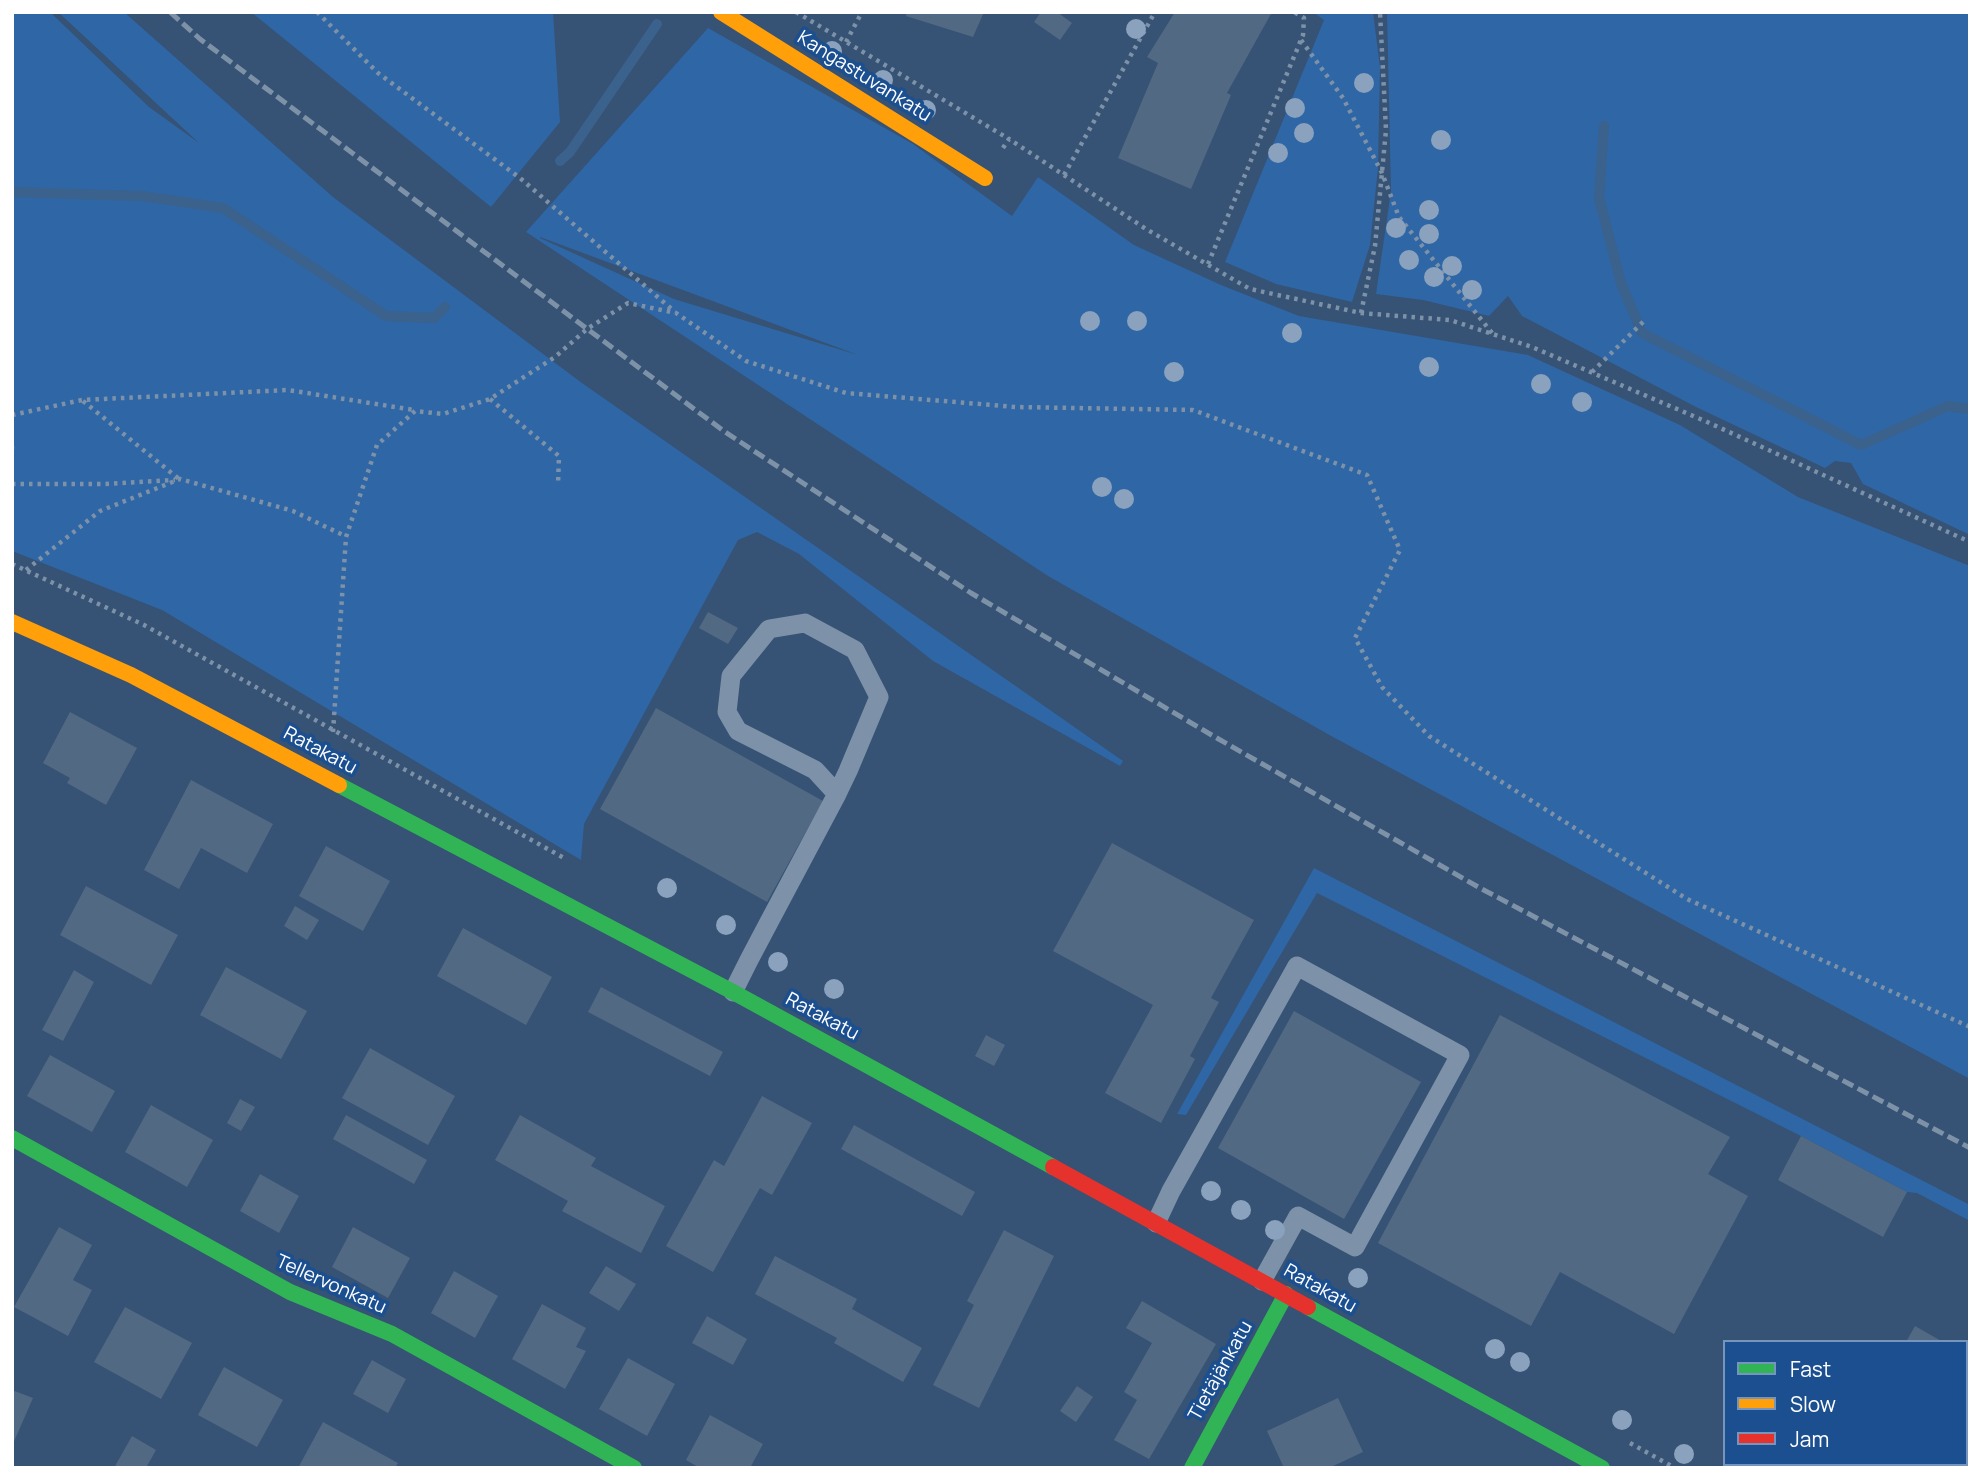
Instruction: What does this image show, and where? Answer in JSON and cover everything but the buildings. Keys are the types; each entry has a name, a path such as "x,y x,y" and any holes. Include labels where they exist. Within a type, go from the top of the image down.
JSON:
{"main road":[{"name":"Kangastuvankatu","path":"721,12 985,178"},
{"name":"Ratakatu","path":"12,622 131,675 733,992 1601,1468"},
{"name":"Tellervonkatu","path":"12,1138 290,1292 392,1334 634,1468"},
{"name":"Tietäjänkatu","path":"1192,1468 1286,1294"}],"lane":[{"path":"733,992 837,793 879,697 855,650 805,623 768,629 731,676 727,712 737,731 815,770 837,793"},
{"path":"1156,1223 1171,1191 1297,966 1460,1055 1355,1247 1298,1216 1262,1281"}],"path":[{"path":"317,12 377,73 520,178 676,313 746,361 846,393 1016,407 1193,410 1367,475 1401,550 1355,638 1382,687 1429,736 1687,899 1970,1027"},
{"path":"796,12 1009,139 1146,229 1250,289 1361,313 1450,320 1494,334 1592,372 1970,542"},
{"path":"846,42 862,12"},
{"path":"1064,175 1155,12"},
{"path":"1208,264 1301,40 1304,18 1294,12"},
{"path":"1361,313 1375,246 1386,130 1380,12"},
{"path":"1301,40 1343,98 1382,173 1399,217 1494,334"},
{"path":"985,178 1009,139"},
{"path":"12,415 82,400 288,390 443,414 490,398 555,357 587,329 628,303 676,313"},
{"path":"1592,372 1644,321"},
{"path":"490,398 559,456 558,485"},
{"path":"82,400 180,479"},
{"path":"333,732 346,537 377,445 415,411"},
{"path":"12,484 105,484 180,479 293,511 346,537"},
{"path":"26,570 100,511 180,479"},
{"path":"12,564 144,625 570,862"}],"shaded area":[{"path":"12,12 50,12 149,107 199,143 58,12 124,12 333,197 582,383 1123,761 1120,766 933,661 799,554 757,532 738,540 584,824 581,860 162,610 12,551"},
{"path":"251,12 553,12 560,122 491,207"},
{"path":"1313,12 1373,12 1380,67 1378,168 1370,245 1352,302 1276,284 1225,262 1324,20"},
{"path":"1387,12 1970,12 1970,535 1863,484 1851,463 1835,461 1825,468 1696,407 1522,316 1508,296 1489,316 1423,300 1376,294 1391,191"},
{"path":"708,28 913,144 1012,216 1038,177 1134,245 1221,285 1299,316 1528,355 1680,425 1798,497 1970,566 1970,1079 1333,737 1048,576 526,232","holes":["540,237 858,355 674,299"]},
{"path":"1314,868 1970,1205 1970,1221 1917,1193 1907,1192 1317,893 1186,1115 1177,1114"}],"waterway":[{"path":"560,161 570,152 657,24"},
{"path":"1604,126 1599,198 1621,283 1642,333 1861,445 1948,406 1970,409"},
{"path":"12,192 142,196 223,208 386,316 434,318 445,307"}],"railway":[{"path":"170,12 200,39 725,432 971,593 1215,737 1480,888 1970,1148"}],"traffic: fast":[{"path":"339,785 733,992 1053,1167"},
{"path":"12,1138 290,1292 392,1334 634,1468"},
{"path":"1192,1468 1286,1294"},
{"path":"1308,1307 1602,1468"}],"traffic: slow":[{"path":"721,12 985,178"},
{"path":"12,622 131,675 339,785"}],"traffic: jam":[{"path":"1053,1167 1308,1307"}]}
